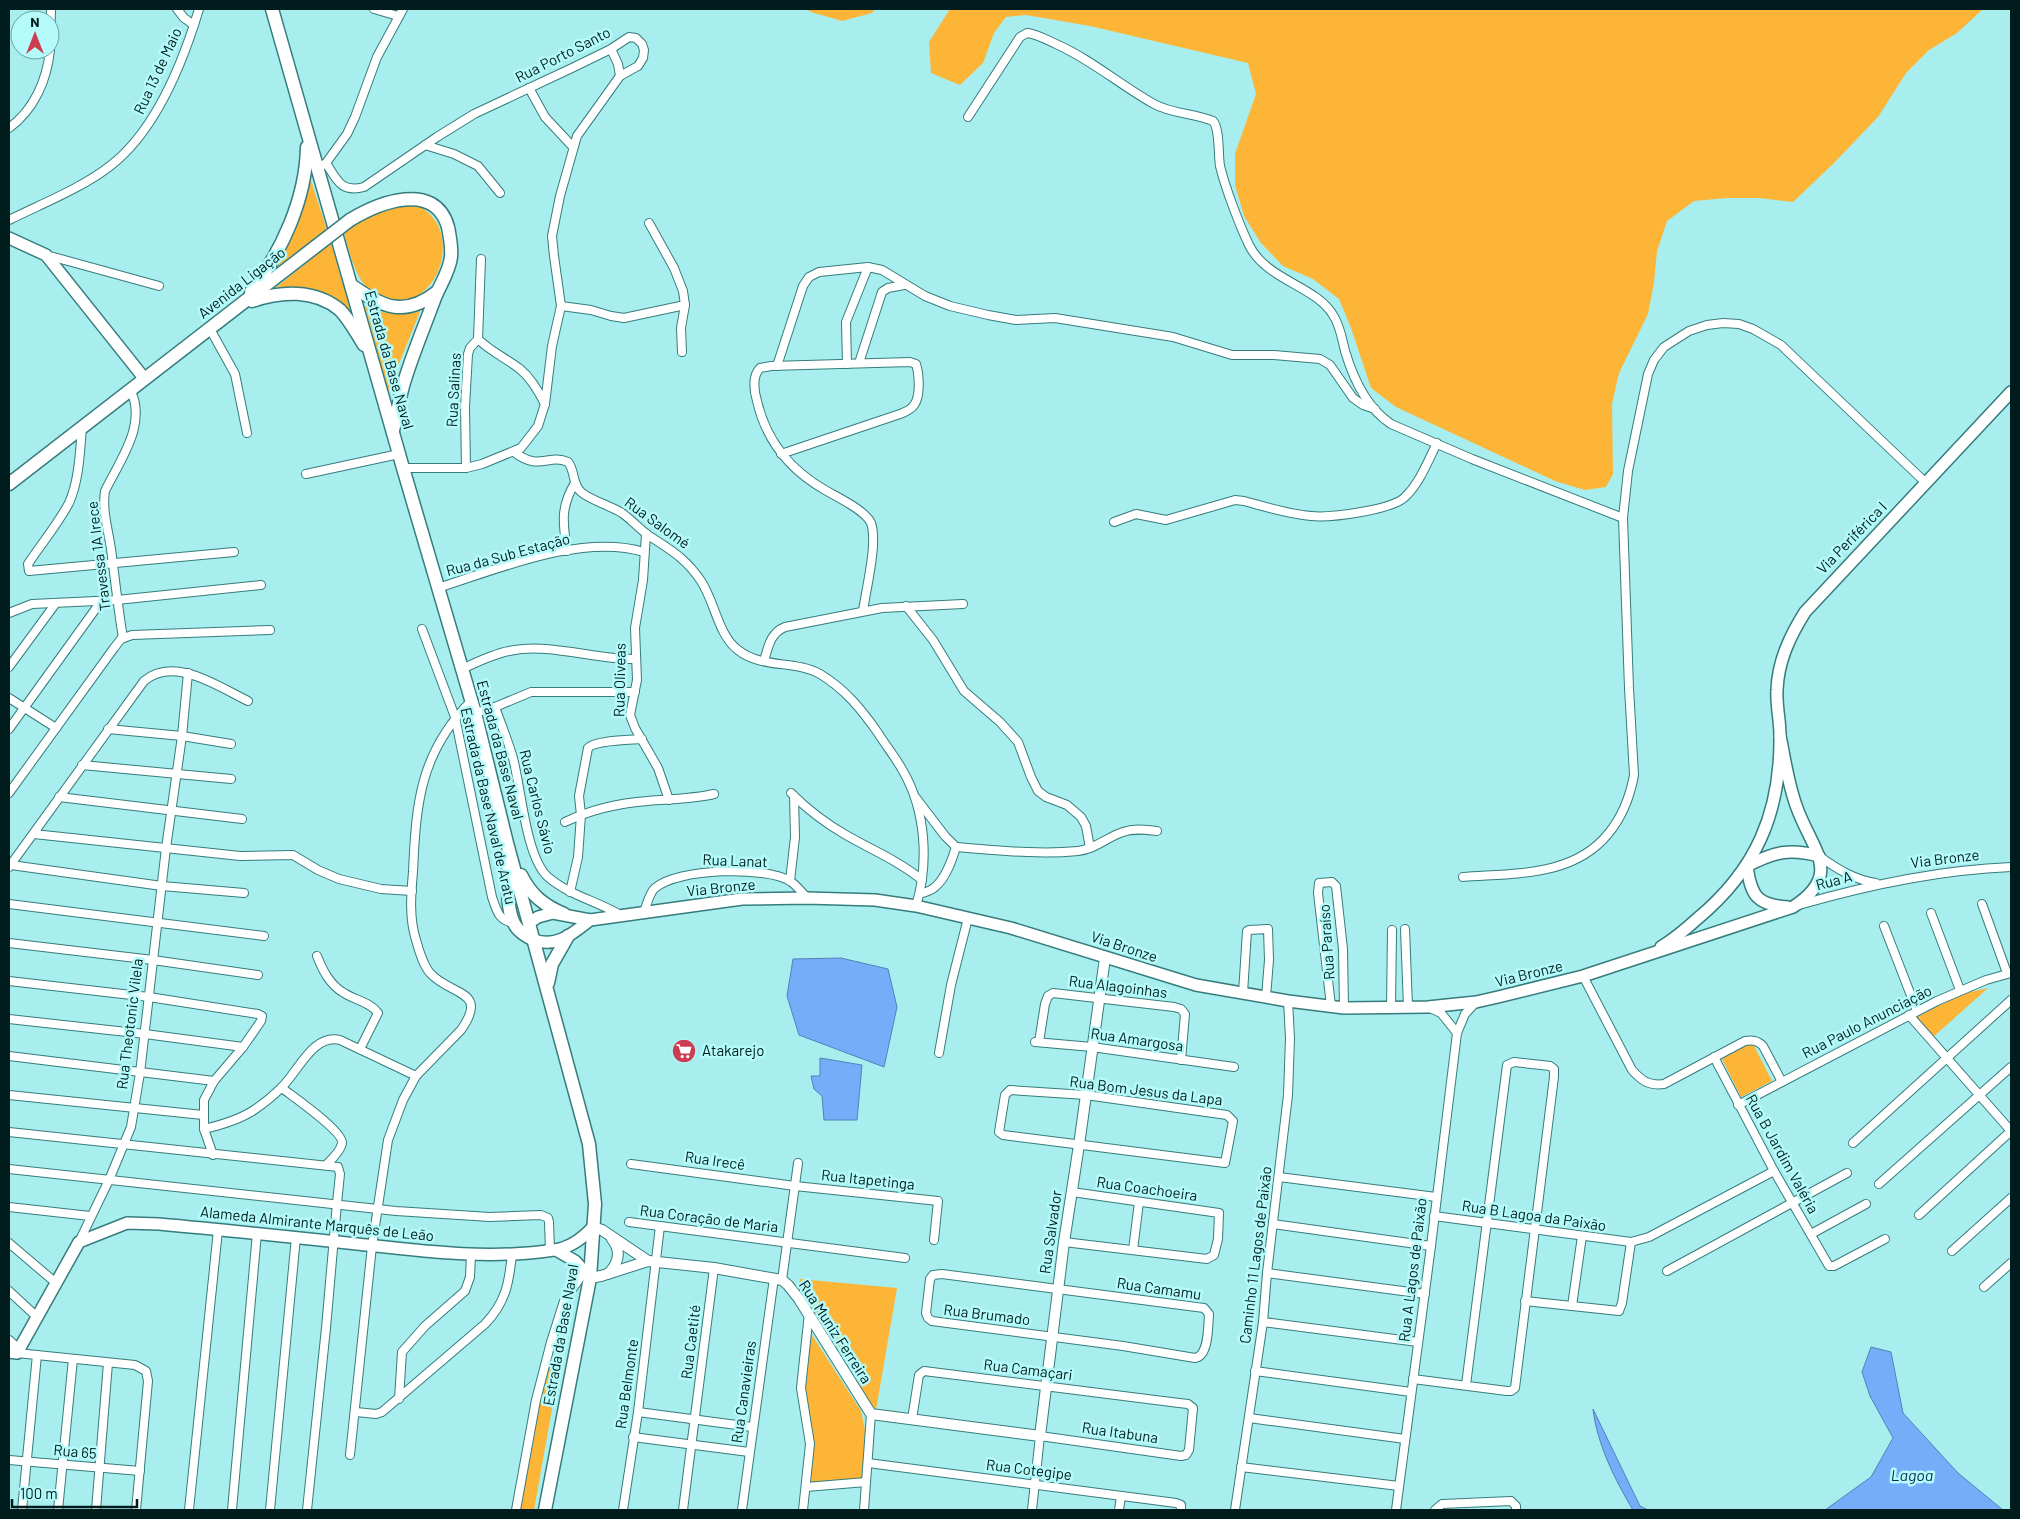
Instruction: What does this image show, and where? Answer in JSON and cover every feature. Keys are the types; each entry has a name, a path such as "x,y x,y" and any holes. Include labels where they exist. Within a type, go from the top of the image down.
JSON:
{"main road":[{"name":"Estrada da Base Naval","path":"272,9 307,134 321,169 371,359 473,707 507,843 548,986 589,1144 594,1204 588,1274 545,1510"},
{"path":"242,304 276,252 295,211 304,178 307,134"},
{"path":"304,178 321,169"},
{"name":"Avenida Ligação","path":"9,484 350,220 367,210 394,201 417,200 426,202 438,210 446,222 452,249 451,259 446,277 437,292 403,386 393,433"},
{"path":"9,238 46,255 144,378"},
{"path":"351,285 381,304 394,308 418,304 437,292"},
{"path":"242,304 278,294 291,293 318,298 341,312 371,359"},
{"name":"Via Periférica I","path":"1780,736 1778,676 1787,643 1795,628 1817,597 2011,392"},
{"path":"1647,956 1793,908 1806,898 1818,883 1821,870 1819,856 1796,806 1780,736"},
{"path":"1647,956 1665,945 1710,909 1731,888 1747,866 1771,811 1778,768 1780,736"},
{"path":"507,843 520,873 532,894 545,906 564,914"},
{"path":"507,843 509,905 514,923 517,928 534,940"},
{"path":"1747,866 1766,857 1783,852 1799,851 1819,856"},
{"path":"1747,866 1749,882 1756,898 1770,905 1793,908"},
{"name":"Via Bronze","path":"529,923 538,917 548,914 564,914 590,920 742,899 875,900 916,906 968,918 1028,934 1196,985 1288,1001 1344,1008 1428,1007 1476,1002 1583,976 1647,956"},
{"name":"Via Bronze","path":"534,940 551,943 568,936 590,920"},
{"path":"548,986 552,964 568,936"},
{"name":"Alameda Almirante Marquês de Leão","path":"79,1242 127,1223 134,1223 258,1233 372,1246 471,1254 512,1254 553,1250 576,1242 593,1227"},
{"name":"Rua Theotonic Vilela","path":"15,1351 37,1317 79,1242"},
{"path":"553,1250 569,1256 588,1274"}],"street":[{"path":"177,9 184,18 194,25"},
{"name":"Rua 13 de Maio","path":"9,220 109,167 127,152 160,105 199,9"},
{"path":"374,9 398,16"},
{"path":"321,169 347,134 377,57 403,9"},
{"path":"968,117 1020,37 1027,33 1080,55 1155,104 1172,112 1188,113 1213,121 1217,130 1220,166 1250,246 1260,261 1266,266 1312,296 1333,315 1353,374 1362,391 1382,418 1391,424 1623,518"},
{"name":"Rua Porto Santo","path":"321,169 342,185 351,189 364,186 474,114 611,49 629,37 636,38 642,44 644,50 643,58 638,66 620,76 599,108 584,125 573,147 552,236 562,306 552,346 545,404 538,426 520,448 495,460 466,468 402,468"},
{"path":"611,49 618,64 620,76"},
{"path":"9,128 20,120 34,102 42,85 48,60"},
{"path":"530,88 545,117 573,147"},
{"path":"424,145 454,154 478,166 500,194"},
{"path":"649,223 674,268 683,291 685,305 681,328 682,352"},
{"path":"46,255 159,286"},
{"path":"478,339 481,259"},
{"path":"777,366 803,286 809,277 819,272 868,267 882,270 904,285 950,306 1016,320 1055,318 1173,337 1232,355 1274,355 1320,359 1330,365 1353,398 1363,405 1375,409"},
{"path":"848,364 845,335 846,322 868,267"},
{"path":"859,363 882,292 888,288 904,285"},
{"path":"562,306 591,310 624,318 685,305"},
{"path":"1463,878 1531,872 1570,863 1592,851 1615,825 1625,809 1634,775 1623,518 1628,471 1644,389 1654,360 1664,347 1690,330 1723,323 1739,324 1753,329 1781,345 1926,483"},
{"path":"210,329 235,374 247,433"},
{"name":"Rua Salinas","path":"466,468 465,407 468,354 470,348 478,339 492,352 520,369 538,391 545,404"},
{"path":"781,454 900,414 912,408 918,394 916,364 910,362 777,366 764,367 757,370 754,388 763,422 781,454 798,472 865,515 870,522 873,539 863,611"},
{"name":"Travessa 1A Irece","path":"123,638 104,498 132,439 137,408 130,389"},
{"path":"82,427 79,460 72,496 28,564 27,569 32,571 234,552"},
{"path":"1114,522 1136,514 1166,520 1235,500 1312,516 1385,508 1398,504 1415,486 1437,443"},
{"name":"Rua Salomé","path":"514,452 522,458 534,462 563,460 570,464 576,483 584,494 622,513 646,534 671,548 693,570 709,595 730,642 738,650 764,661 806,668 819,673 841,689 859,707 904,771 913,794 922,832 924,856 920,894 916,906"},
{"path":"306,474 399,454"},
{"path":"567,551 563,514 566,500 576,483"},
{"name":"Rua Oliveas","path":"646,534 635,628 635,692 630,715 635,728 658,768 669,800"},
{"name":"Rua da Sub Estação","path":"438,588 503,567 567,551 600,547 644,552"},
{"path":"9,613 32,604 117,600 261,585"},
{"path":"9,729 102,600"},
{"path":"9,667 56,603"},
{"path":"764,661 773,636 780,629 863,611 906,606 963,604"},
{"path":"906,606 933,640 964,691 1000,722 1018,742 1038,791 1046,797 1067,806 1081,817 1086,826 1090,848"},
{"name":"Estrada da Base Naval de Aratu","path":"422,629 456,718 492,897 500,917 514,923"},
{"path":"9,793 123,638 132,635 270,630"},
{"path":"462,668 502,652 521,649 554,651 609,659 635,659"},
{"path":"244,893 162,886 10,866 108,729 144,681 151,675 165,671 188,673 248,701"},
{"name":"Rua Theotonic Vilela","path":"79,1242 125,1145 131,1127 145,1034 188,673"},
{"path":"350,1455 372,1246 388,1140 400,1107 416,1076 434,1055 461,1030 467,1021 471,1005 468,997 439,981 431,974 426,966 412,928 412,892 418,803 422,783 435,751 456,718 473,707 495,707 531,692 635,692"},
{"path":"9,698 56,728"},
{"name":"Rua Carlos Sávio","path":"495,707 512,756 535,857 547,876 570,892"},
{"path":"108,729 182,736 231,744"},
{"path":"622,916 602,904 570,892 576,872 580,836 580,790 590,746 642,739"},
{"path":"82,765 231,779"},
{"path":"565,822 581,815 641,802 714,794"},
{"path":"807,898 790,881 795,837 792,794 824,821 910,870 922,880"},
{"name":"Rua Salomé","path":"913,794 945,836 956,847"},
{"path":"59,798 242,819"},
{"path":"920,894 932,890 938,884 951,861 956,847 1046,852 1090,848 1125,831 1138,829 1157,832"},
{"path":"34,834 240,856 293,854 318,870 339,879 381,889 412,892"},
{"path":"1819,856 1859,879 1883,884"},
{"name":"Via Bronze","path":"1883,884 1957,872 2011,868"},
{"name":"Rua Lanat","path":"644,912 654,888 690,874 732,872 776,876 790,881"},
{"name":"Rua Paraíso","path":"1331,1006 1318,900 1319,884 1327,882 1335,883 1336,886 1343,949 1344,1008"},
{"name":"Rua A","path":"1793,908 1835,895 1883,884"},
{"path":"9,904 264,936"},
{"path":"1982,904 2009,973"},
{"path":"1931,913 1960,990"},
{"path":"939,1053 951,985 968,918"},
{"path":"1884,926 1917,1010"},
{"path":"1243,993 1246,933 1250,930 1267,929 1270,931 1266,997"},
{"path":"1405,929 1408,1007"},
{"path":"1391,1007 1392,930"},
{"path":"9,943 258,975"},
{"path":"317,956 327,977 337,989 377,1010 378,1016 360,1049"},
{"name":"Rua Salvador","path":"1032,1510 1064,1242 1104,958"},
{"name":"Rua Paulo Anunciação","path":"1738,1104 1917,1010 1960,990 2009,973"},
{"path":"1583,976 1632,1070 1645,1082 1654,1085 1664,1084 1744,1041 1754,1040 1763,1046 1782,1082"},
{"path":"9,981 149,997 260,1015 262,1018 261,1022 214,1081 204,1100 202,1116 204,1129 213,1155"},
{"name":"Rua Alagoinhas","path":"1037,1042 1048,996 1053,993 1062,993 1181,1009 1184,1011 1185,1019 1181,1060"},
{"path":"1853,1142 2011,1000"},
{"name":"Caminho 11 Lagos de Paixão","path":"1235,1510 1263,1322 1288,1095 1290,1031 1288,1001"},
{"name":"Rua A Lagos de Paixão","path":"1396,1510 1431,1246 1456,1033 1466,1014 1476,1002"},
{"path":"1428,1007 1441,1013 1456,1033"},
{"path":"1909,1015 1946,1060 2011,1131 1919,1215"},
{"path":"9,1019 243,1047"},
{"path":"204,1129 241,1117 254,1110 282,1088 320,1042 328,1039 336,1039 360,1049 416,1076"},
{"name":"Rua Amargosa","path":"1037,1042 1092,1047 1234,1067"},
{"path":"9,1056 214,1081"},
{"name":"Rua B Jardim Valéria","path":"1714,1057 1774,1171 1827,1264 1834,1266 1885,1239"},
{"path":"1413,1379 1511,1391 1515,1388 1554,1084 1554,1069 1550,1066 1510,1062 1506,1070 1466,1385"},
{"path":"1880,1184 2011,1067"},
{"path":"282,1088 326,1123 340,1138 340,1148 326,1166"},
{"name":"Rua Bom Jesus da Lapa","path":"1008,1091 1086,1095 1227,1115 1232,1121 1225,1163 1003,1135 999,1132 1004,1099 1008,1091"},
{"path":"9,1095 202,1116"},
{"path":"9,1132 213,1155 337,1166 339,1169 337,1203 307,1510"},
{"name":"Rua Canavieiras","path":"742,1510 752,1427 786,1242 798,1163"},
{"name":"Rua Irecê","path":"631,1164 795,1186"},
{"path":"9,1169 337,1203 378,1209 483,1217 541,1215 548,1218 553,1250"},
{"path":"1525,1301 1616,1312 1620,1310 1631,1242 1650,1237 1774,1171"},
{"path":"1667,1271 1847,1172"},
{"path":"1278,1177 1436,1197"},
{"name":"Rua Itapetinga","path":"795,1186 938,1201 934,1240"},
{"name":"Rua Coachoeira","path":"1072,1192 1219,1213 1214,1255 1207,1259 1133,1250"},
{"path":"1952,1251 2011,1198"},
{"path":"1064,1242 1133,1250 1139,1202"},
{"path":"1811,1234 1866,1204"},
{"path":"9,1207 89,1219 94,1231 99,1234"},
{"name":"Rua B Lagoa da Paixão","path":"1434,1216 1631,1242"},
{"name":"Rua Coração de Maria","path":"629,1222 905,1258"},
{"path":"1273,1224 1431,1246"},
{"name":"Rua Belmonte","path":"623,1510 638,1412 652,1261 660,1226"},
{"path":"593,1227 652,1261"},
{"path":"189,1510 218,1230"},
{"path":"232,1510 258,1233"},
{"path":"608,1234 616,1244 618,1256 617,1263 608,1274"},
{"path":"1572,1306 1582,1236"},
{"path":"270,1510 296,1237"},
{"path":"9,1243 56,1283"},
{"path":"399,1399 402,1352 425,1326 465,1290 470,1277 471,1254"},
{"path":"356,1412 380,1413 399,1399 496,1312 508,1287 512,1254"},
{"path":"516,1510 536,1400 551,1342 564,1301 588,1274 608,1274 652,1261 714,1268 778,1279"},
{"path":"1984,1287 2011,1263"},
{"name":"Rua Caetité","path":"683,1510 714,1268"},
{"path":"1267,1273 1424,1294"},
{"name":"Rua Brumado","path":"1054,1337 938,1323 929,1320 926,1316 926,1308 929,1283 933,1275 942,1274 1059,1289"},
{"name":"Rua Muniz Ferreira","path":"778,1279 793,1291 809,1314 871,1414"},
{"name":"Rua Camamu","path":"1054,1337 1198,1358 1203,1354 1208,1328 1208,1312 1204,1308 1059,1289"},
{"path":"9,1291 37,1317"},
{"path":"803,1510 810,1444 800,1388 809,1314"},
{"path":"1263,1322 1418,1342"},
{"path":"9,1340 15,1351 141,1366 146,1371 148,1381 136,1510"},
{"path":"22,1510 37,1355"},
{"path":"58,1510 74,1359"},
{"path":"96,1510 108,1363"},
{"path":"1255,1371 1411,1392"},
{"name":"Rua Camaçari","path":"912,1419 919,1375 922,1372 1188,1404 1193,1408 1190,1447"},
{"path":"638,1412 752,1427"},
{"path":"864,1510 871,1414 1040,1436"},
{"path":"1249,1418 1405,1439"},
{"name":"Rua Itabuna","path":"1040,1436 1177,1456 1186,1455 1190,1447"},
{"path":"633,1437 749,1452"},
{"name":"Rua 65","path":"9,1460 140,1471"},
{"name":"Rua Cotegipe","path":"868,1463 1177,1503 1181,1505 1181,1510"},
{"path":"1241,1467 1399,1486"},
{"path":"806,1488 866,1482"},
{"path":"1119,1510 1121,1496"},
{"path":"1435,1510 1442,1504 1511,1501 1516,1506 1516,1510"}],"shaded area":[{"path":"806,9 875,9 872,13 842,21"},
{"path":"950,9 1983,9 1957,33 1929,50 1906,73 1878,117 1793,202 1759,198 1694,201 1667,221 1657,251 1648,314 1619,373 1612,404 1613,474 1606,487 1585,490 1555,481 1396,407 1371,388 1339,299 1313,279 1283,266 1261,243 1244,216 1235,185 1235,154 1256,94 1248,63 1090,26 1026,15 1006,17 994,33 983,63 960,85 931,73 929,42"},
{"path":"310,178 327,230 270,272"},
{"path":"415,205 434,218 438,225 443,244 441,262 434,279 423,292 410,300 394,302 378,297 363,283 354,266 344,233 360,222 377,214 395,208"},
{"path":"331,243 354,322 341,308 273,290"},
{"path":"365,306 393,314 421,309 388,391"},
{"path":"1988,988 1932,1038 1915,1018 1962,994"},
{"path":"1752,1042 1772,1081 1741,1097 1721,1057"},
{"path":"800,1279 897,1288 876,1410 857,1384 859,1377 834,1339 828,1337 798,1289"},
{"path":"810,1332 861,1411 865,1430 862,1479 811,1483 813,1444 804,1390"},
{"path":"563,1347 534,1510 520,1510 545,1371"}],"water":[{"path":"841,958 888,969 897,1007 884,1067 799,1035 787,996 793,959"},
{"path":"820,1058 862,1065 857,1120 824,1120 822,1096 814,1089 811,1076 820,1076"},
{"name":"Lagoa","path":"1871,1347 1891,1352 1903,1413 1958,1473 2003,1510 1825,1510 1871,1477 1893,1438 1870,1396 1862,1372"},
{"path":"1593,1409 1640,1506 1648,1510 1633,1510 1608,1461 1598,1435"}],"place":[{"name":"Atakarejo","path":"684,1051"}]}
